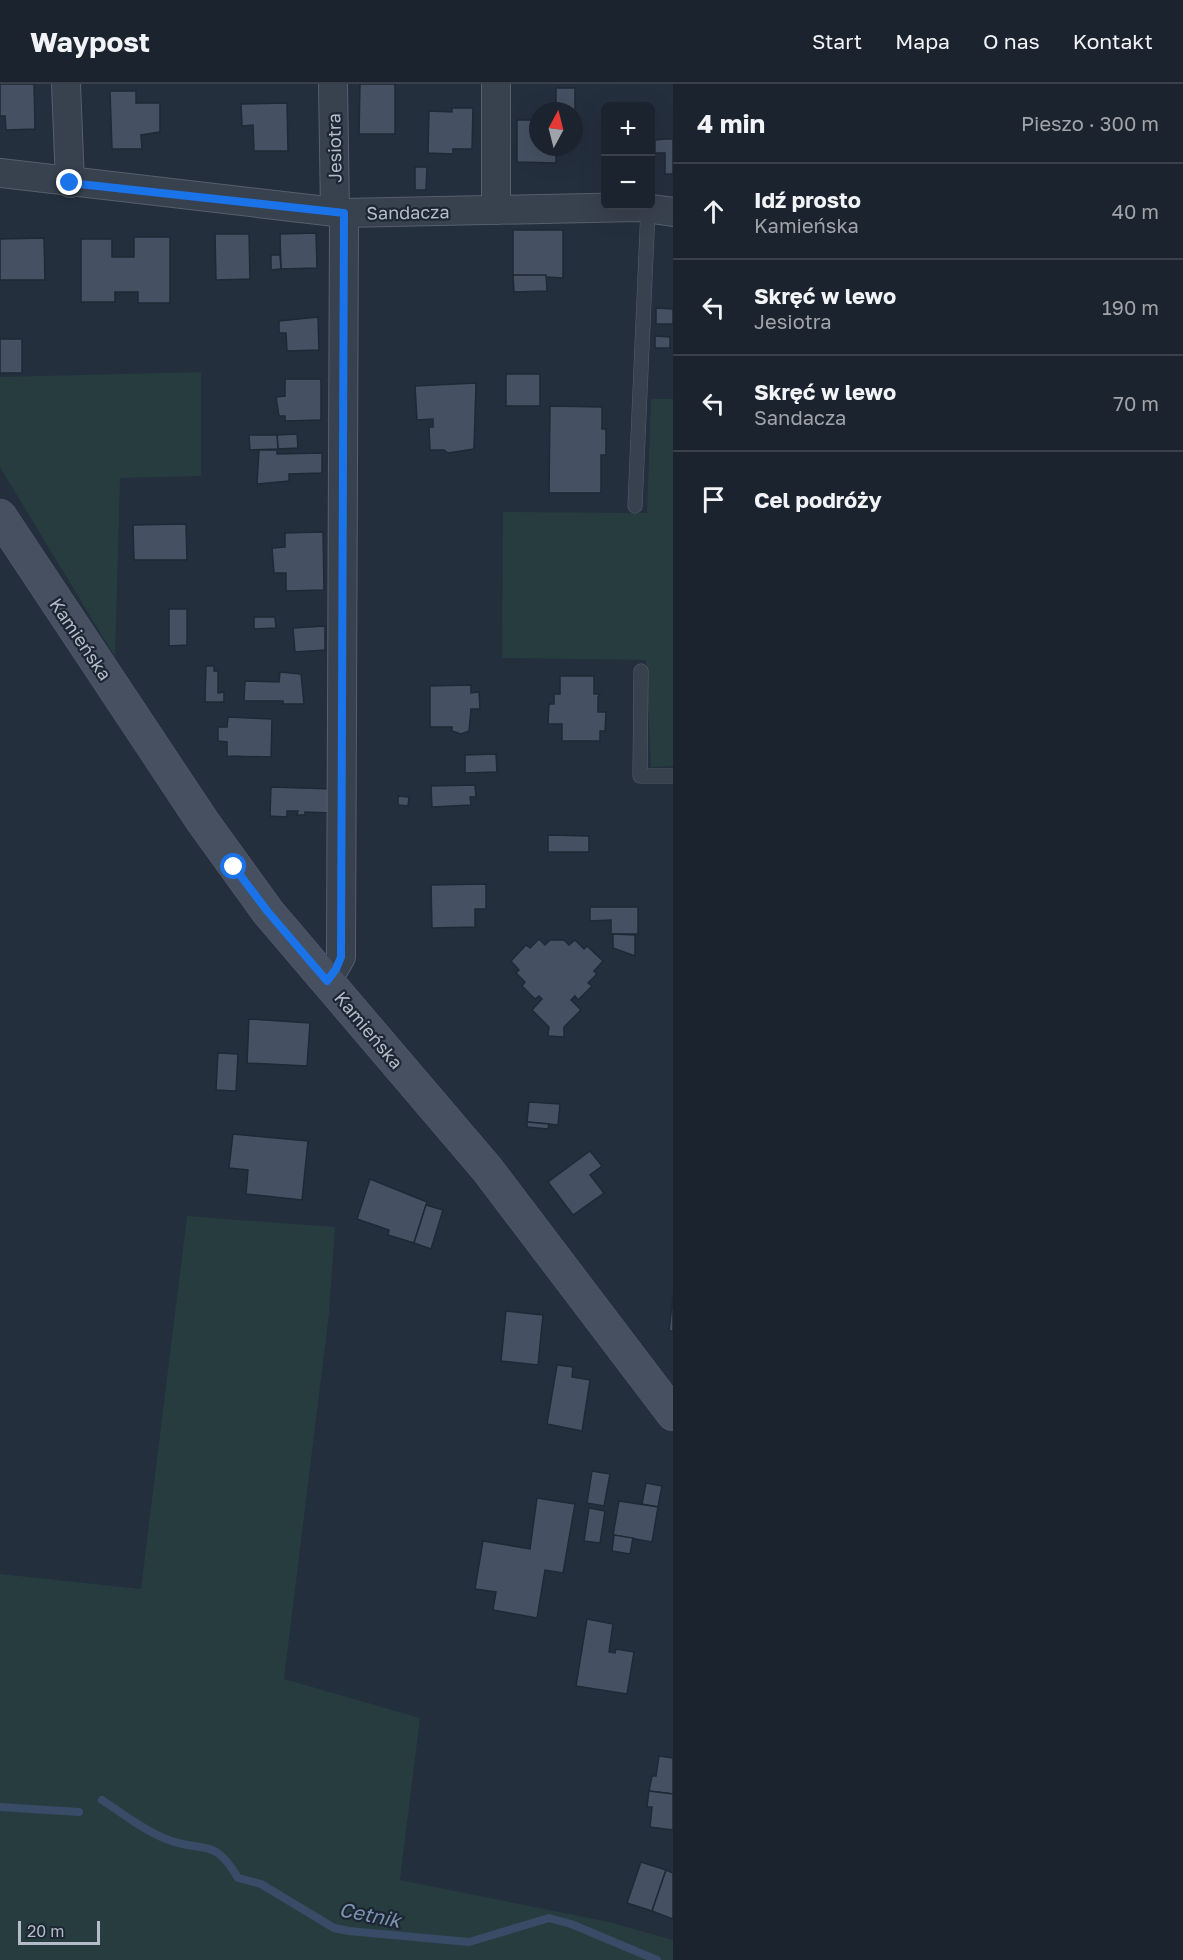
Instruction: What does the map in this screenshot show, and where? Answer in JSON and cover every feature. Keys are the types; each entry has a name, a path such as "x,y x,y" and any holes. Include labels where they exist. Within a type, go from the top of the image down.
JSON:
{"street":[{"path":"66,84 70,183"},
{"name":"Jesiotra","path":"327,981 341,957 339,212 333,84"},
{"path":"496,84 496,210"},
{"name":"Sandacza","path":"0,173 70,183 339,212 661,211"},
{"name":"Kamieńska","path":"0,516 234,867 268,912 487,1169 673,1414"}],"lane":[{"name":"Sandacza","path":"635,506 661,211"},
{"path":"641,670 640,776 673,776"}],"green space":[{"path":"201,372 201,476 120,478 115,657 0,467 0,377"},
{"path":"651,399 673,399 673,766 651,767 646,660 502,658 503,512 647,513"},
{"path":"187,1216 335,1227 329,1313 284,1679 420,1718 400,1880 609,1922 673,1940 673,1960 0,1960 0,1574 141,1589"}],"building":[{"path":"0,84 34,84 35,129 6,130 5,116 0,116"},
{"path":"360,84 395,84 395,134 359,134"},
{"path":"556,88 575,88 575,102 556,102"},
{"path":"110,91 136,91 136,103 160,103 160,132 141,135 142,149 112,149"},
{"path":"287,103 288,151 254,151 253,125 242,126 241,104"},
{"path":"452,108 473,108 472,149 453,149 453,154 428,153 429,111 452,112"},
{"path":"517,120 529,120 529,156 556,156 556,163 517,162"},
{"path":"673,139 673,174 665,174 665,153 655,153 655,140"},
{"path":"415,167 427,167 426,190 415,190"},
{"path":"513,230 563,230 563,278 513,275"},
{"path":"316,233 317,268 281,269 280,234"},
{"path":"215,234 249,234 250,279 216,280"},
{"path":"134,237 170,237 170,303 138,303 138,292 115,292 115,302 81,302 81,239 112,239 112,257 134,257"},
{"path":"44,238 45,280 0,280 0,239"},
{"path":"271,255 280,255 281,269 271,270"},
{"path":"513,275 546,275 547,291 514,292"},
{"path":"656,308 673,309 673,324 656,324"},
{"path":"318,317 319,350 287,351 286,333 279,333 279,321"},
{"path":"655,336 670,337 670,348 655,348"},
{"path":"0,339 22,339 22,373 0,373"},
{"path":"506,374 540,374 540,406 506,406"},
{"path":"285,379 321,379 321,420 285,421 285,416 279,416 276,397 285,396"},
{"path":"476,383 474,449 448,453 444,450 430,450 429,427 433,427 433,419 417,420 415,386"},
{"path":"550,406 602,407 602,429 606,429 606,455 601,455 601,493 549,493"},
{"path":"297,434 298,448 278,449 277,435"},
{"path":"249,435 277,435 278,449 250,450"},
{"path":"259,450 277,450 277,454 322,453 322,473 289,474 289,481 257,484"},
{"path":"186,524 187,560 134,560 133,525"},
{"path":"323,532 324,590 286,591 286,573 274,573 272,548 285,547 285,533"},
{"path":"169,609 187,609 187,645 169,646"},
{"path":"254,617 275,617 276,628 254,629"},
{"path":"325,626 325,650 295,652 293,628"},
{"path":"206,666 214,666 214,671 218,671 218,693 224,692 224,702 205,702"},
{"path":"280,672 301,674 304,704 283,704 283,701 244,701 245,681 279,682"},
{"path":"560,676 594,676 594,694 600,694 598,712 606,712 605,731 600,731 600,741 562,741 562,724 548,724 549,704 554,704 554,694 560,694"},
{"path":"471,685 471,693 479,692 480,709 471,709 469,731 461,734 452,731 452,727 430,727 430,686"},
{"path":"228,717 272,719 271,757 227,756 227,742 218,741 218,727 227,727"},
{"path":"496,754 497,772 465,773 465,755"},
{"path":"475,785 476,797 470,797 471,805 432,807 431,786"},
{"path":"271,787 332,789 331,813 305,812 305,815 297,815 298,811 287,811 287,817 270,816"},
{"path":"398,796 409,797 408,806 398,805"},
{"path":"548,835 589,836 589,852 548,852"},
{"path":"486,884 486,909 475,909 475,927 432,928 431,885"},
{"path":"590,907 638,907 638,934 611,934 611,920 590,921"},
{"path":"613,934 635,935 635,956 613,948"},
{"path":"539,939 545,945 550,940 564,940 569,945 575,940 584,949 587,946 603,961 594,971 597,974 588,983 592,986 578,1000 575,996 571,1000 581,1010 564,1027 564,1037 548,1036 549,1027 532,1010 542,999 539,996 535,999 522,986 525,982 516,973 519,970 511,961 526,945 530,948"},
{"path":"249,1019 310,1023 307,1066 247,1063"},
{"path":"218,1053 238,1054 236,1091 216,1090"},
{"path":"529,1102 560,1104 558,1125 527,1122"},
{"path":"527,1122 549,1124 548,1129 527,1127"},
{"path":"233,1134 308,1141 302,1200 246,1194 248,1170 229,1168"},
{"path":"590,1151 602,1166 590,1175 604,1193 573,1215 548,1182"},
{"path":"370,1179 427,1202 414,1243 388,1235 389,1230 357,1219"},
{"path":"426,1205 443,1210 431,1249 414,1243"},
{"path":"673,1295 673,1331 669,1331"},
{"path":"506,1311 543,1315 538,1365 501,1361"},
{"path":"557,1365 573,1367 572,1377 590,1380 582,1431 547,1424"},
{"path":"592,1471 610,1474 604,1506 587,1503"},
{"path":"646,1483 662,1486 658,1507 642,1504"},
{"path":"537,1498 575,1504 563,1573 545,1570 537,1618 493,1610 496,1592 475,1589 483,1541 530,1549"},
{"path":"619,1501 658,1507 652,1542 613,1535"},
{"path":"589,1508 605,1511 600,1543 584,1541"},
{"path":"614,1535 633,1538 630,1554 612,1551"},
{"path":"587,1619 613,1624 609,1652 615,1653 616,1649 634,1652 627,1694 576,1686"},
{"path":"659,1756 673,1758 673,1794 649,1791 652,1776 656,1776"},
{"path":"649,1791 673,1794 673,1830 650,1827 652,1807 647,1807"},
{"path":"641,1862 666,1870 652,1911 627,1903"},
{"path":"666,1870 673,1873 673,1919 652,1911"}],"waterway":[{"name":"Cetnik","path":"102,1800 157,1835 214,1851 221,1856 238,1878 261,1884 334,1928 469,1942 549,1918 571,1924 657,1960"},
{"name":"Cetnik","path":"0,1807 79,1812"}],"route":[{"path":"70,183 344,213 341,957 327,981 268,912 234,867"}]}
